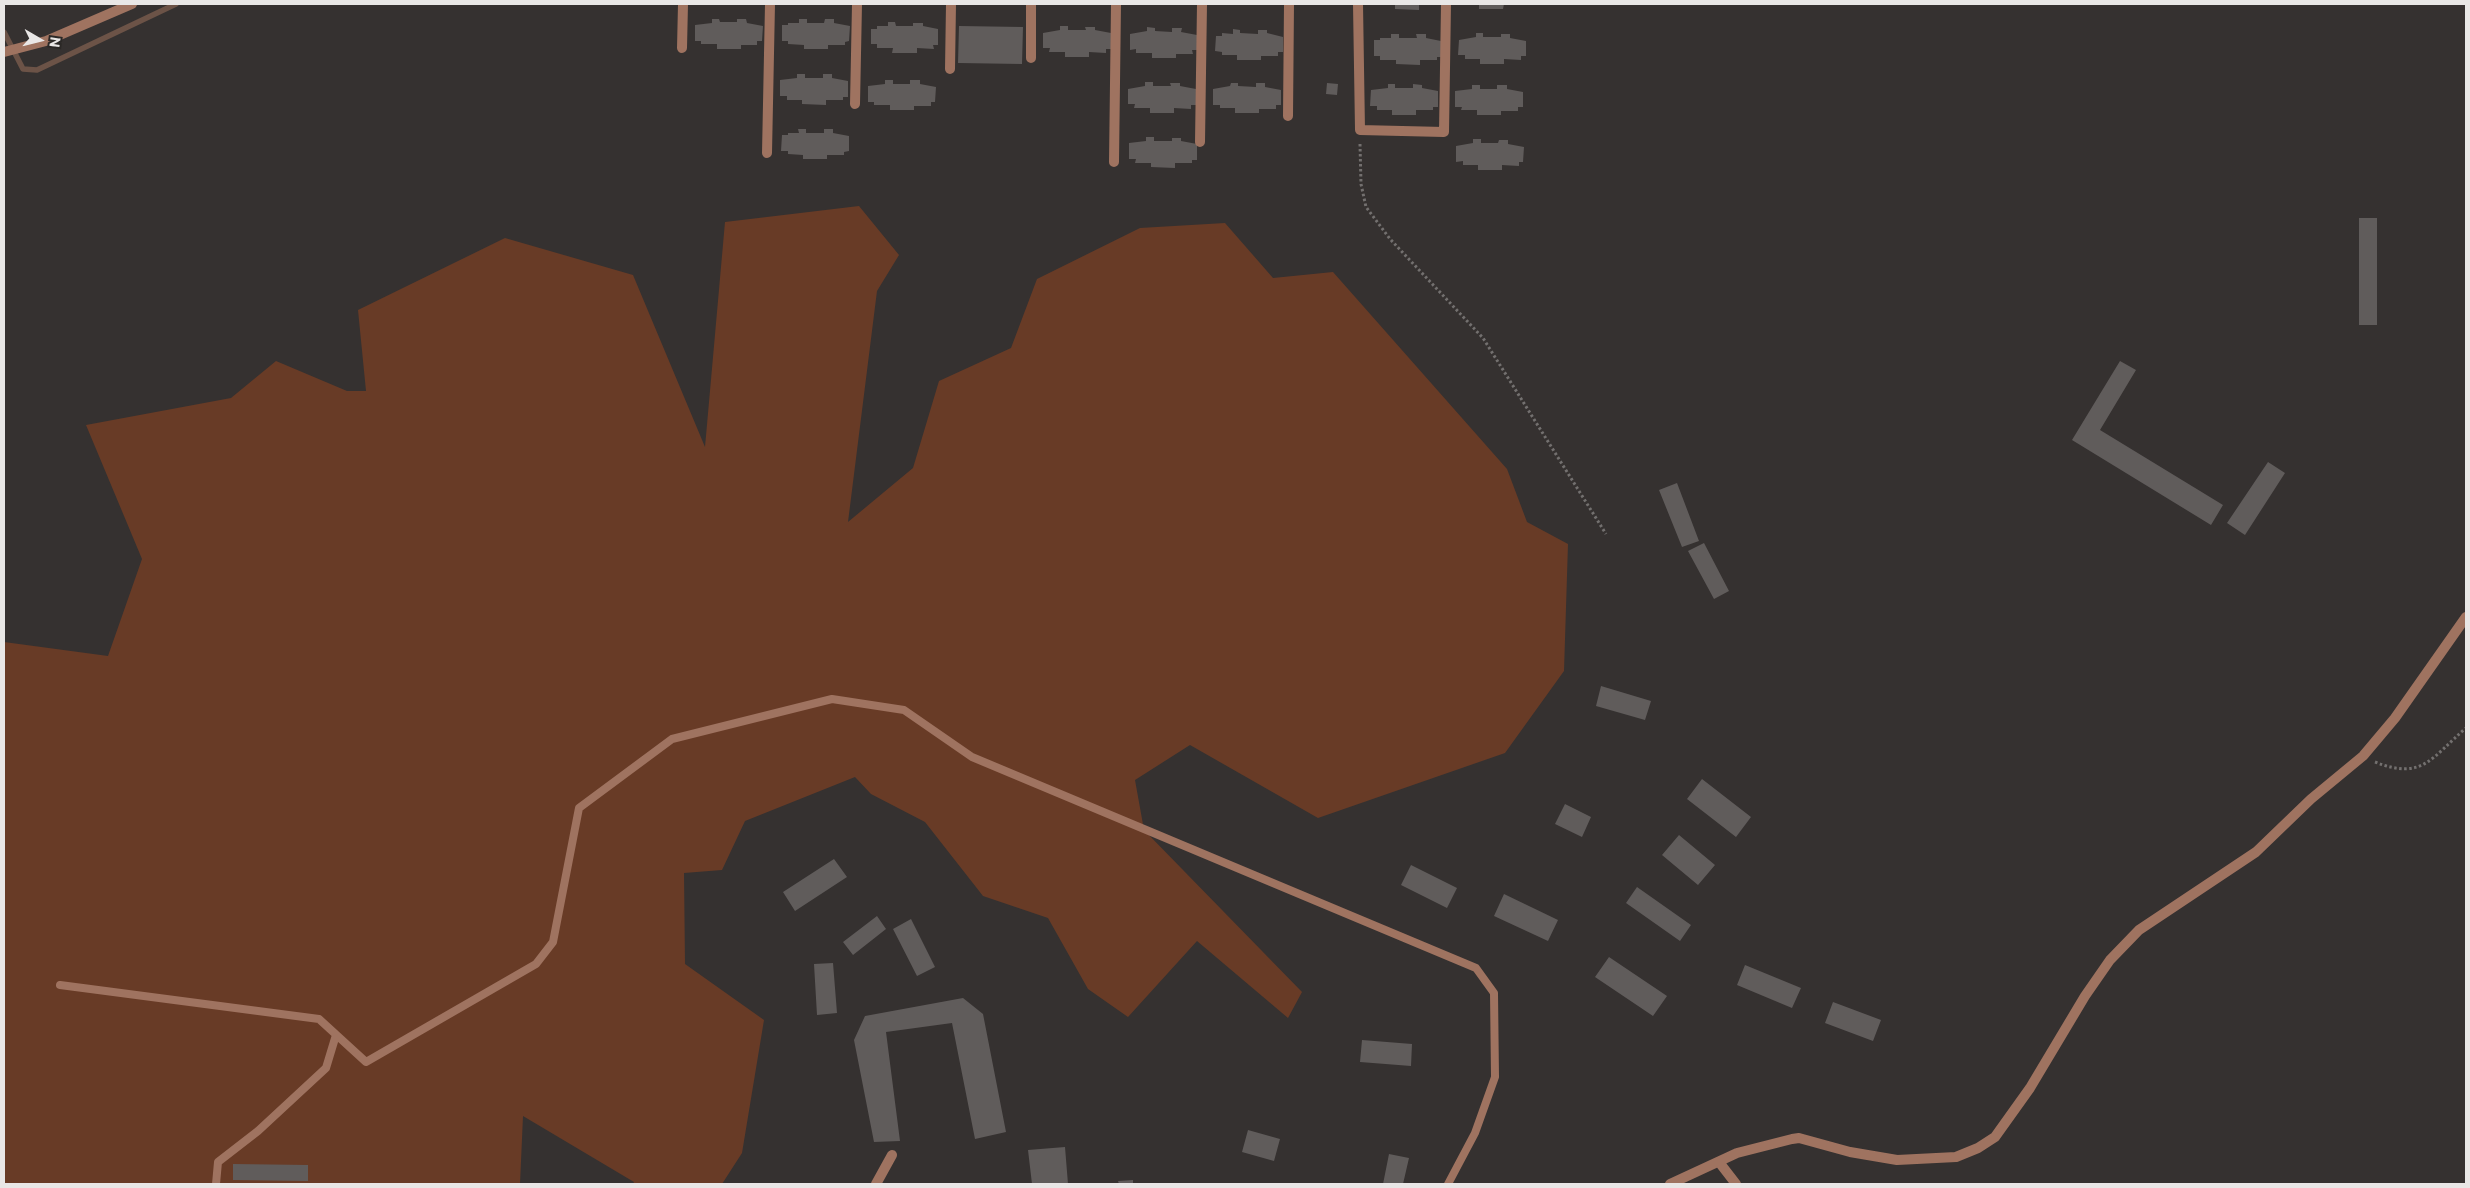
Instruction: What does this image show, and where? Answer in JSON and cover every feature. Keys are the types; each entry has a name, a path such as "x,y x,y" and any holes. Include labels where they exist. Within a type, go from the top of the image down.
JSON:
{"street":[{"path":"4,52 24,49 132,4"},
{"path":"682,48 683,4"},
{"path":"767,152 770,4"},
{"path":"855,104 857,4"},
{"path":"950,69 951,4"},
{"path":"1031,58 1032,4"},
{"path":"1114,162 1116,4"},
{"path":"1200,142 1202,4"},
{"path":"1288,116 1289,4"},
{"path":"1358,4 1360,130 1444,132 1446,4"},
{"path":"1670,1184 1737,1153 1799,1138 1850,1152 1896,1160 1956,1157 1978,1148 1995,1136 2030,1088 2084,996 2110,960 2139,930 2256,852 2310,799 2363,756 2395,718 2466,617"},
{"path":"876,1184 892,1156"},
{"path":"1719,1162 1736,1184"}],"lane":[{"path":"60,985 318,1019 366,1062 536,964 553,942 579,808 672,739 832,698 904,710 972,757 1476,968 1494,993 1495,1077 1475,1133 1448,1184"},
{"path":"216,1184 218,1162 258,1131 326,1068 336,1035"}],"path":[{"path":"1360,130 1361,184 1366,207 1390,239 1483,338 1606,534"},
{"path":"2363,756 2394,769 2408,770 2421,767 2466,728"}],"shaded area":[{"path":"859,206 899,255 877,291 848,522 913,468 939,381 1011,348 1037,279 1140,228 1225,223 1273,278 1333,272 1507,469 1527,522 1568,544 1564,671 1505,753 1318,818 1190,745 1135,780 1144,830 1302,992 1288,1018 1197,941 1128,1017 1088,989 1048,918 983,896 925,822 871,794 855,777 745,821 722,870 684,873 685,964 764,1020 742,1153 722,1184 633,1184 634,1182 523,1116 520,1184 4,1184 4,642 108,656 142,559 86,425 231,398 276,361 347,391 366,391 358,310 505,238 633,275 705,447 725,222"}],"building":[{"path":"1395,4 1419,4 1419,10 1395,9"},
{"path":"1479,4 1504,4 1503,9 1479,9"},
{"path":"712,19 719,19 720,22 737,22 737,19 746,19 747,23 763,26 762,41 757,41 757,45 741,45 741,49 717,49 717,44 701,44 701,41 695,41 695,25 712,23"},
{"path":"799,19 807,19 807,23 824,23 825,19 834,19 834,23 850,26 849,41 845,42 845,45 828,45 828,49 804,49 804,45 788,44 788,41 782,41 782,25 799,23"},
{"path":"888,22 895,22 896,26 913,26 913,23 923,23 923,26 938,29 938,45 933,45 934,49 917,48 917,53 892,53 893,48 877,48 877,44 871,44 871,29 877,29 877,26 888,26"},
{"path":"959,26 1023,27 1022,64 958,63"},
{"path":"1060,26 1068,26 1068,30 1086,30 1085,27 1095,27 1095,30 1111,33 1111,49 1106,49 1106,53 1089,52 1089,57 1065,57 1065,52 1049,52 1050,48 1043,48 1043,33 1060,30"},
{"path":"1147,27 1155,28 1155,31 1172,32 1172,28 1182,28 1181,32 1197,35 1197,50 1192,50 1193,54 1176,54 1176,58 1152,58 1152,53 1136,53 1136,49 1130,50 1130,34 1147,31"},
{"path":"1233,29 1240,30 1240,33 1258,34 1258,30 1267,30 1267,33 1283,37 1283,52 1278,52 1278,56 1261,56 1261,60 1237,60 1237,55 1222,55 1222,52 1215,51 1216,36 1222,36 1222,33 1233,34"},
{"path":"1476,33 1483,33 1483,37 1501,37 1501,34 1510,34 1510,38 1526,41 1526,56 1521,56 1521,60 1504,59 1504,64 1480,64 1480,59 1465,59 1465,55 1458,55 1459,40 1476,37"},
{"path":"1391,34 1399,34 1399,38 1417,38 1416,34 1426,34 1426,38 1441,41 1442,57 1437,57 1437,60 1420,60 1420,65 1396,64 1396,60 1380,60 1380,56 1374,56 1374,40 1391,38"},
{"path":"797,74 805,74 805,78 823,78 823,74 832,74 832,78 848,81 848,97 843,97 843,100 826,100 826,105 802,104 802,100 787,100 787,96 780,96 780,80 797,78"},
{"path":"885,80 893,80 893,84 910,84 910,80 920,80 920,84 936,87 935,102 931,102 931,106 914,106 914,110 890,110 890,105 874,105 874,102 868,102 868,86 885,84"},
{"path":"1145,82 1153,82 1153,86 1171,86 1170,83 1180,83 1180,86 1196,89 1196,105 1191,105 1191,109 1174,108 1174,113 1150,113 1150,108 1134,108 1135,104 1128,104 1128,89 1145,86"},
{"path":"1231,83 1238,83 1238,86 1256,87 1256,83 1265,83 1265,87 1281,90 1281,105 1276,105 1276,109 1259,109 1259,113 1235,113 1235,108 1220,108 1220,105 1213,105 1213,89 1230,86"},
{"path":"1327,83 1338,84 1337,95 1326,94"},
{"path":"1388,84 1395,84 1395,88 1413,88 1413,84 1422,85 1422,88 1438,91 1438,107 1433,107 1433,110 1416,110 1416,115 1392,115 1392,110 1377,110 1377,106 1370,106 1371,90 1388,88"},
{"path":"1472,85 1480,85 1480,89 1497,89 1497,85 1507,85 1507,89 1523,92 1523,107 1518,107 1518,111 1501,111 1501,115 1477,115 1477,110 1461,110 1462,107 1455,107 1455,91 1472,89"},
{"path":"798,129 806,129 806,133 824,133 824,129 833,129 833,133 849,136 849,151 844,152 844,155 827,155 827,159 803,159 803,155 788,154 788,151 781,151 782,135 799,133"},
{"path":"1146,137 1154,137 1154,141 1172,141 1172,138 1181,138 1181,141 1197,144 1197,160 1192,160 1192,163 1175,163 1175,168 1151,167 1151,163 1135,163 1136,159 1129,159 1129,143 1146,141"},
{"path":"1473,139 1481,139 1481,143 1498,143 1499,140 1508,140 1508,144 1524,147 1523,162 1519,162 1519,166 1502,165 1502,170 1478,170 1478,165 1463,165 1463,161 1456,162 1456,146 1473,143"},
{"path":"2359,218 2377,218 2377,325 2359,325"},
{"path":"2120,361 2136,370 2100,430 2223,505 2211,525 2072,440"},
{"path":"2268,462 2285,473 2245,535 2227,523"},
{"path":"1677,483 1699,541 1682,547 1659,490"},
{"path":"1704,543 1729,591 1714,599 1688,551"},
{"path":"1601,686 1651,701 1645,720 1596,706"},
{"path":"1702,779 1751,817 1736,837 1687,799"},
{"path":"1565,804 1591,817 1582,837 1555,824"},
{"path":"1679,835 1715,865 1698,885 1662,855"},
{"path":"834,859 847,877 795,911 783,892"},
{"path":"1411,865 1457,888 1447,908 1401,885"},
{"path":"1637,887 1691,925 1680,941 1626,903"},
{"path":"1504,894 1558,920 1548,941 1494,916"},
{"path":"877,916 886,929 853,955 843,942"},
{"path":"911,919 935,967 917,976 893,929"},
{"path":"1609,957 1667,996 1653,1016 1595,977"},
{"path":"833,963 837,1013 817,1015 814,964"},
{"path":"1745,965 1801,988 1792,1008 1737,985"},
{"path":"963,998 983,1014 1006,1132 975,1139 952,1023 886,1032 900,1141 874,1142 854,1040 865,1016"},
{"path":"1833,1002 1881,1020 1873,1041 1825,1023"},
{"path":"1362,1040 1412,1044 1411,1066 1360,1062"},
{"path":"1248,1130 1280,1139 1274,1161 1242,1152"},
{"path":"1065,1147 1068,1184 1032,1184 1028,1150"},
{"path":"1389,1154 1409,1158 1403,1184 1383,1184"},
{"path":"233,1164 308,1165 308,1181 233,1180"},
{"path":"1133,1180 1133,1184 1119,1184 1118,1181"}],"waterway":[{"path":"4,32 23,69 37,70 176,4"}]}
